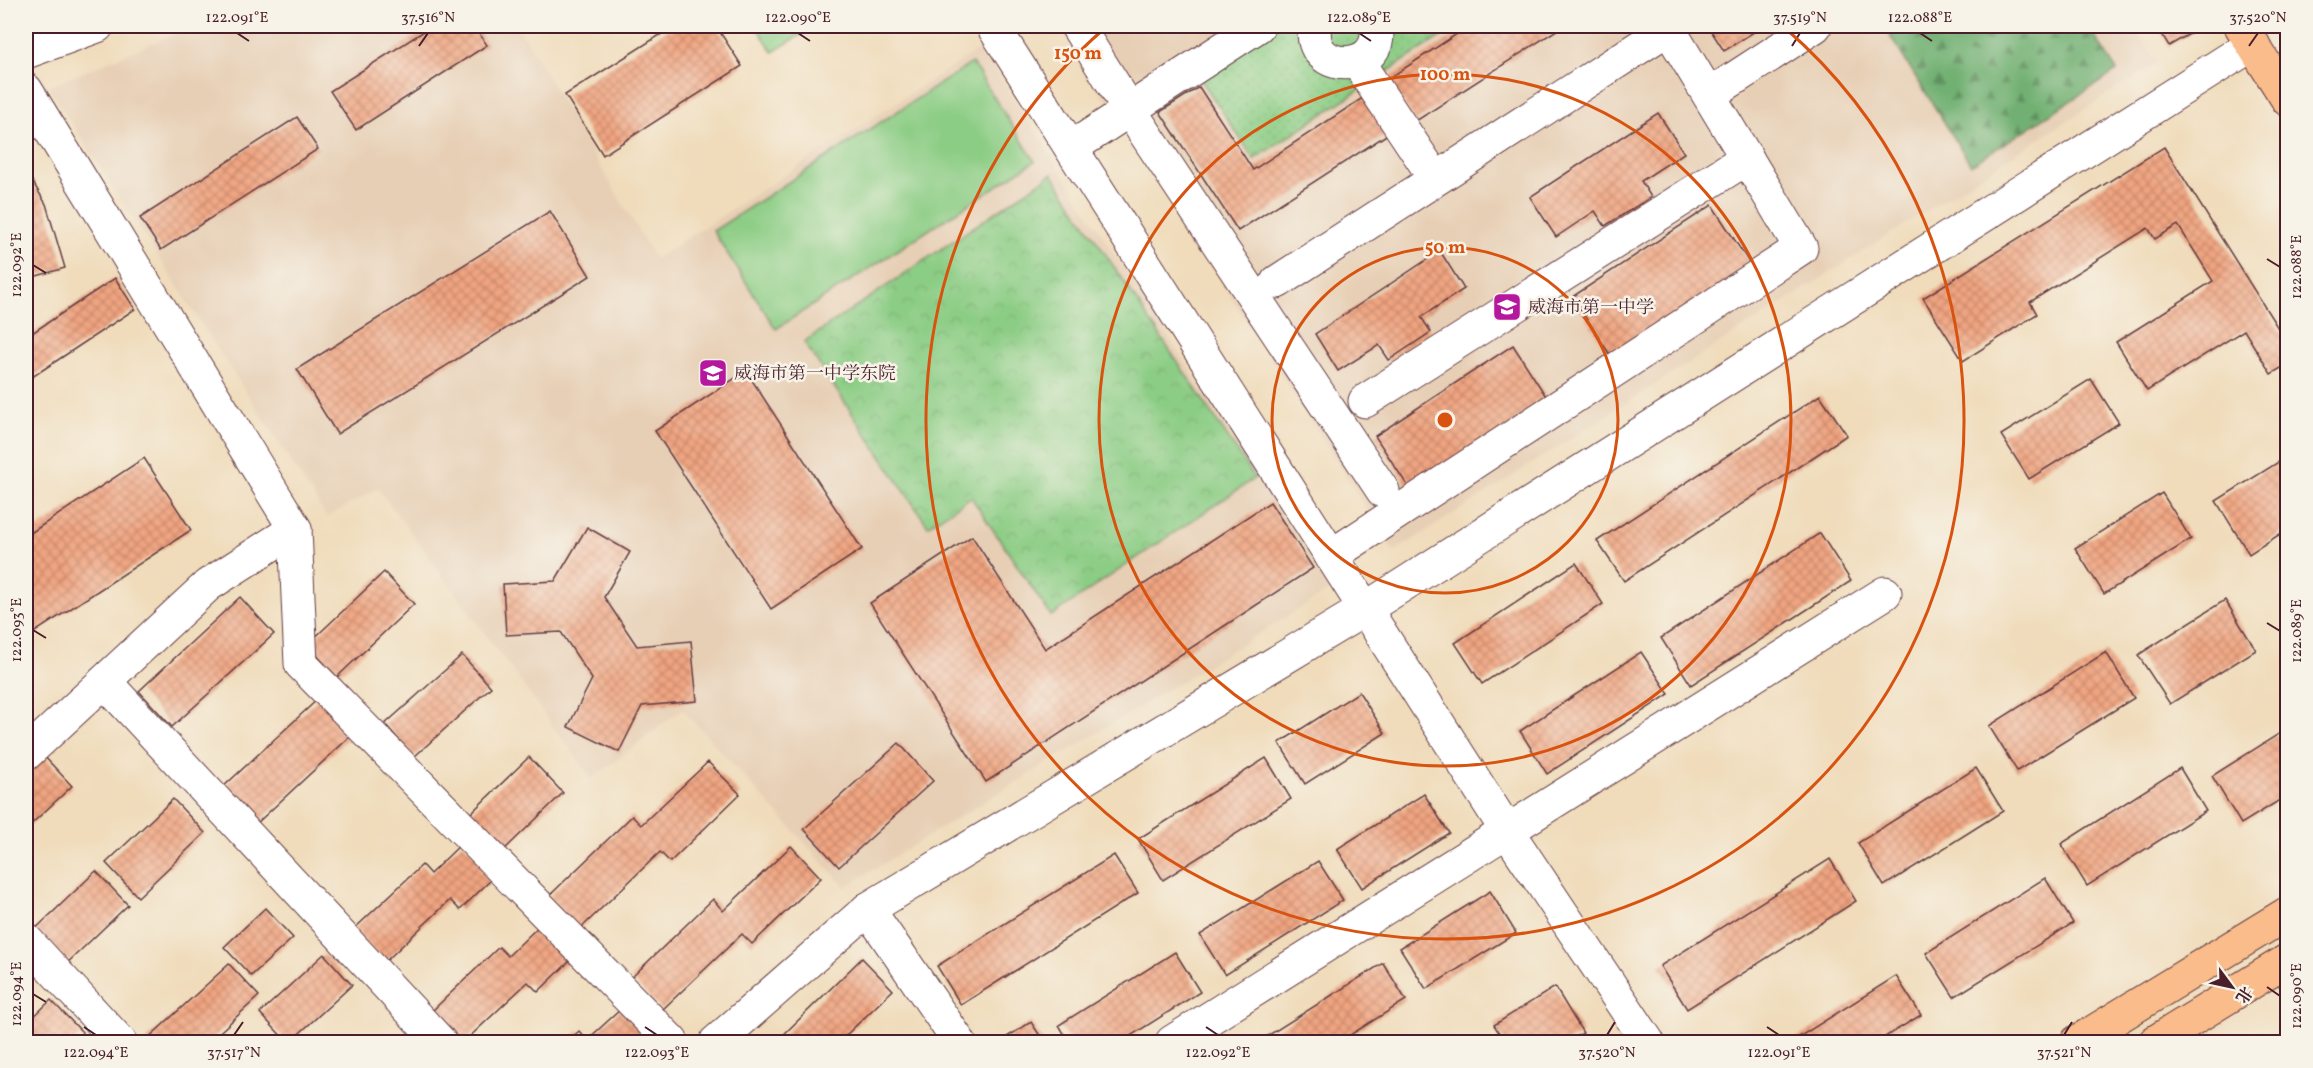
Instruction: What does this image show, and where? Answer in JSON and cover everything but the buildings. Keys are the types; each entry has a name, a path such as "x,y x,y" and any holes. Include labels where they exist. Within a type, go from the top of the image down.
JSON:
{"main road":[{"path":"2247,35 2288,100"},
{"path":"2076,1042 2288,913"},
{"path":"2155,1042 2288,960"}],"street":[{"path":"26,52 97,26"},
{"path":"993,26 1507,831 1648,1042"},
{"path":"1077,26 1129,110 1383,491"},
{"path":"1071,148 1258,26"},
{"path":"1315,26 1316,42 1321,52 1328,58 1347,64 1357,62 1372,49 1376,40 1376,26"},
{"path":"1709,95 1815,26"},
{"path":"1277,282 1668,27 1801,248 1331,556"},
{"path":"716,1042 868,909 1365,609 2247,35"},
{"path":"1357,62 1435,178"},
{"path":"26,90 295,529 301,664 672,1042"},
{"path":"1365,401 1747,158"},
{"path":"26,754 208,585 295,529"},
{"path":"1172,1042 1886,593"},
{"path":"105,682 440,1042"},
{"path":"868,909 960,1042"},
{"path":"26,940 120,1042"}],"shaded area":[{"name":"威海市第一中学东院","path":"192,26 518,26 655,259 981,48 1332,589 845,887 682,709 592,779 378,488 327,517 48,87"},
{"name":"威海市第一中学","path":"1059,26 2133,26 2157,63 1394,552"}],"green space":[{"path":"756,26 815,26 773,52"},
{"path":"1272,26 1457,26 1254,159 1197,74"},
{"path":"1906,26 2103,26 2093,34 2117,71 1971,165 1890,36"},
{"path":"972,63 1035,161 776,329 713,231"},
{"path":"1052,174 1255,478 1051,616 971,497 928,526 804,342"}],"place":[{"name":"威海市第一中学","path":"1507,307"},
{"name":"威海市第一中学东院","path":"713,373"}]}
